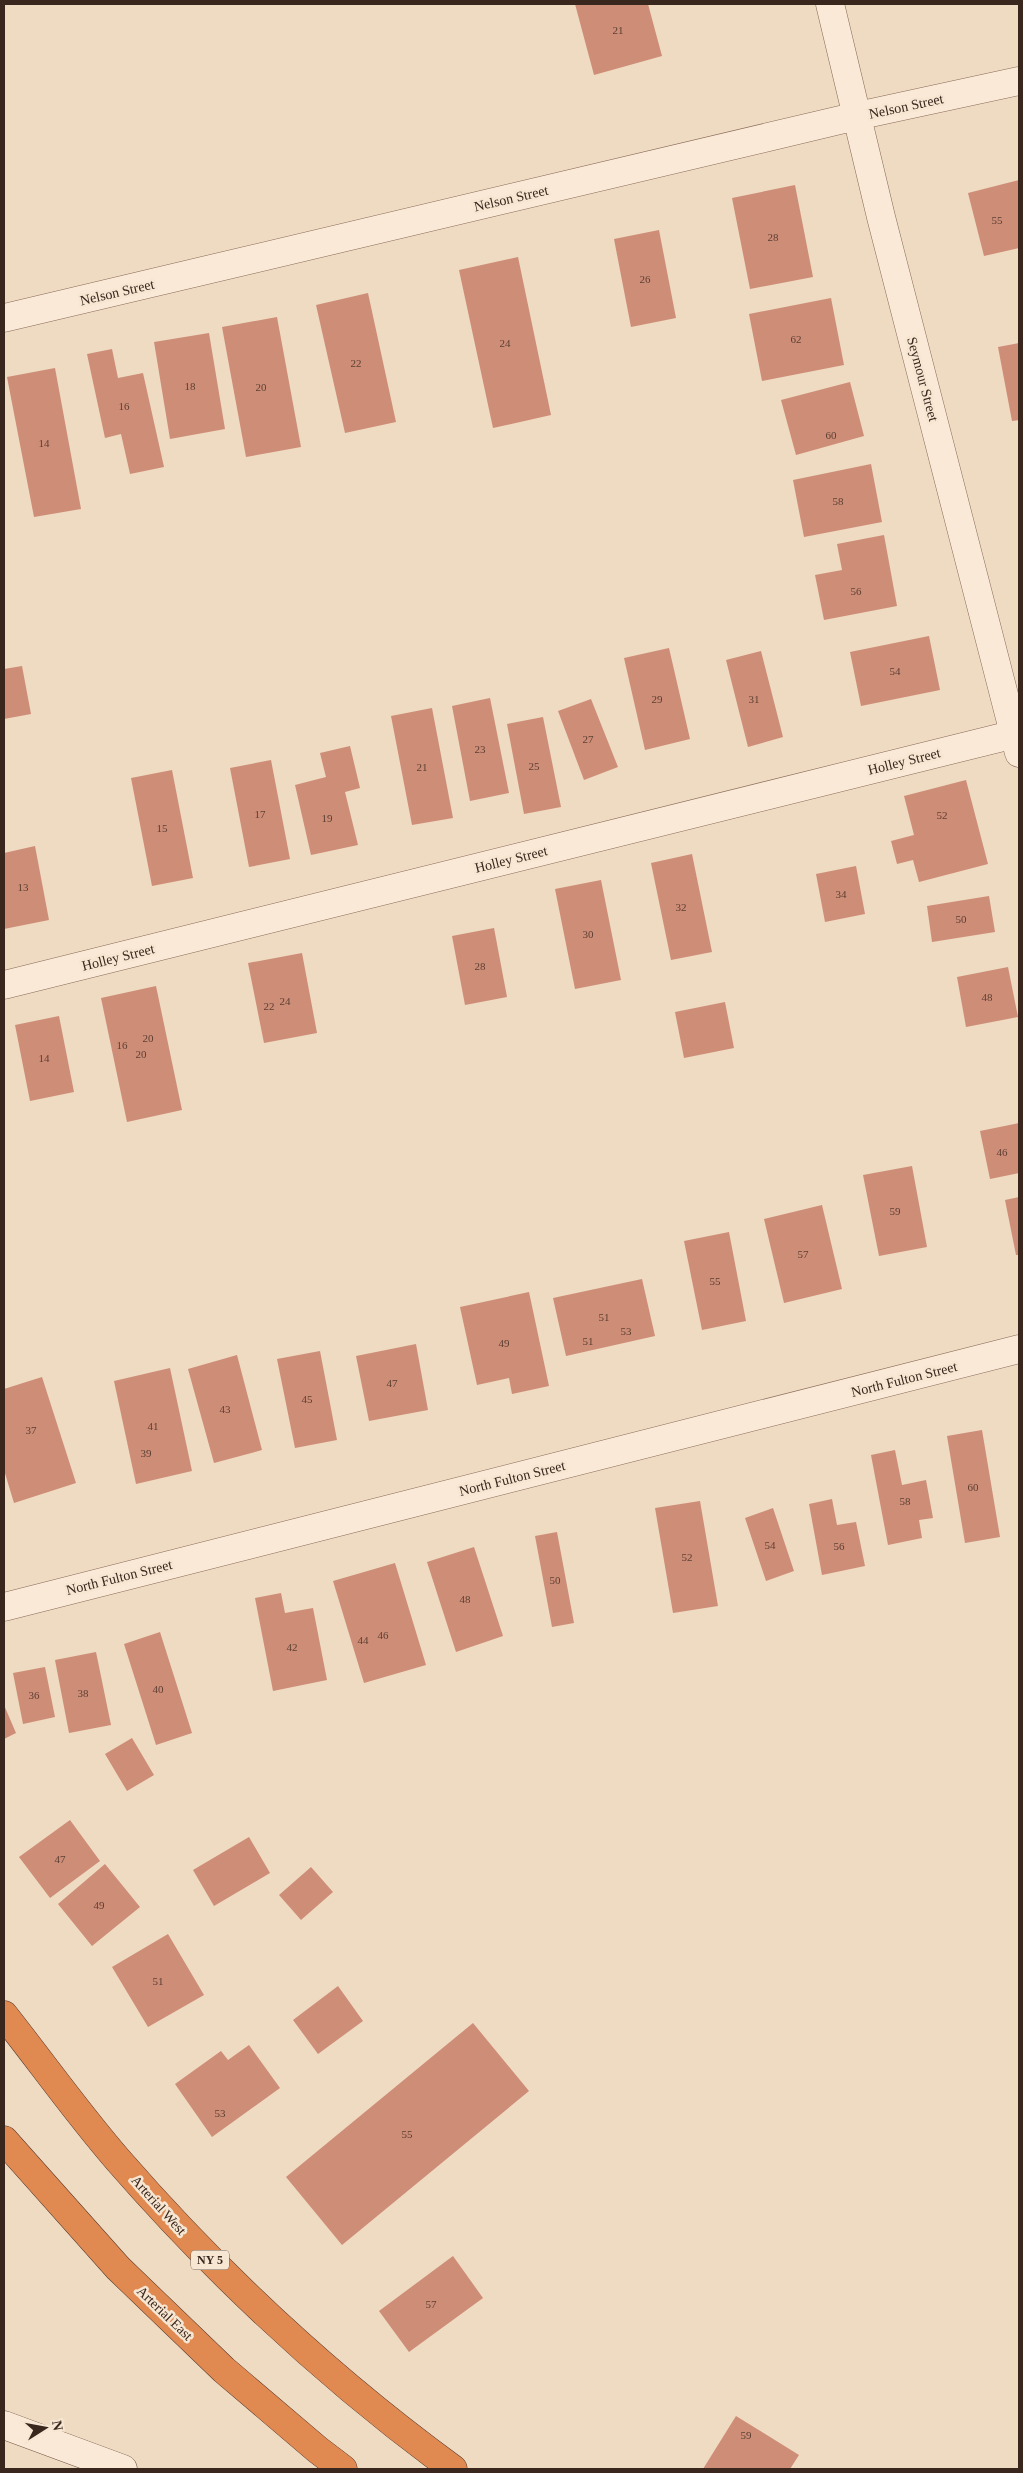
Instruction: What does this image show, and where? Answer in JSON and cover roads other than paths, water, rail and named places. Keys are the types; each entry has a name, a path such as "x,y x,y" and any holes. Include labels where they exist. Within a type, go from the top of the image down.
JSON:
{"highway":[{"name":"Arterial West","path":"4,2015 117,2159 202,2252 310,2355 388,2421 453,2469"},
{"name":"Arterial East","path":"4,2140 125,2274 224,2370 343,2469"}],"street":[{"name":"Seymour Street","path":"830,4 883,226 1018,740"},
{"name":"Nelson Street","path":"4,318 857,116 1019,81"},
{"name":"Holley Street","path":"4,985 1018,740"},
{"name":"North Fulton Street","path":"4,1607 1019,1349"},
{"path":"4,2425 123,2469"}]}
